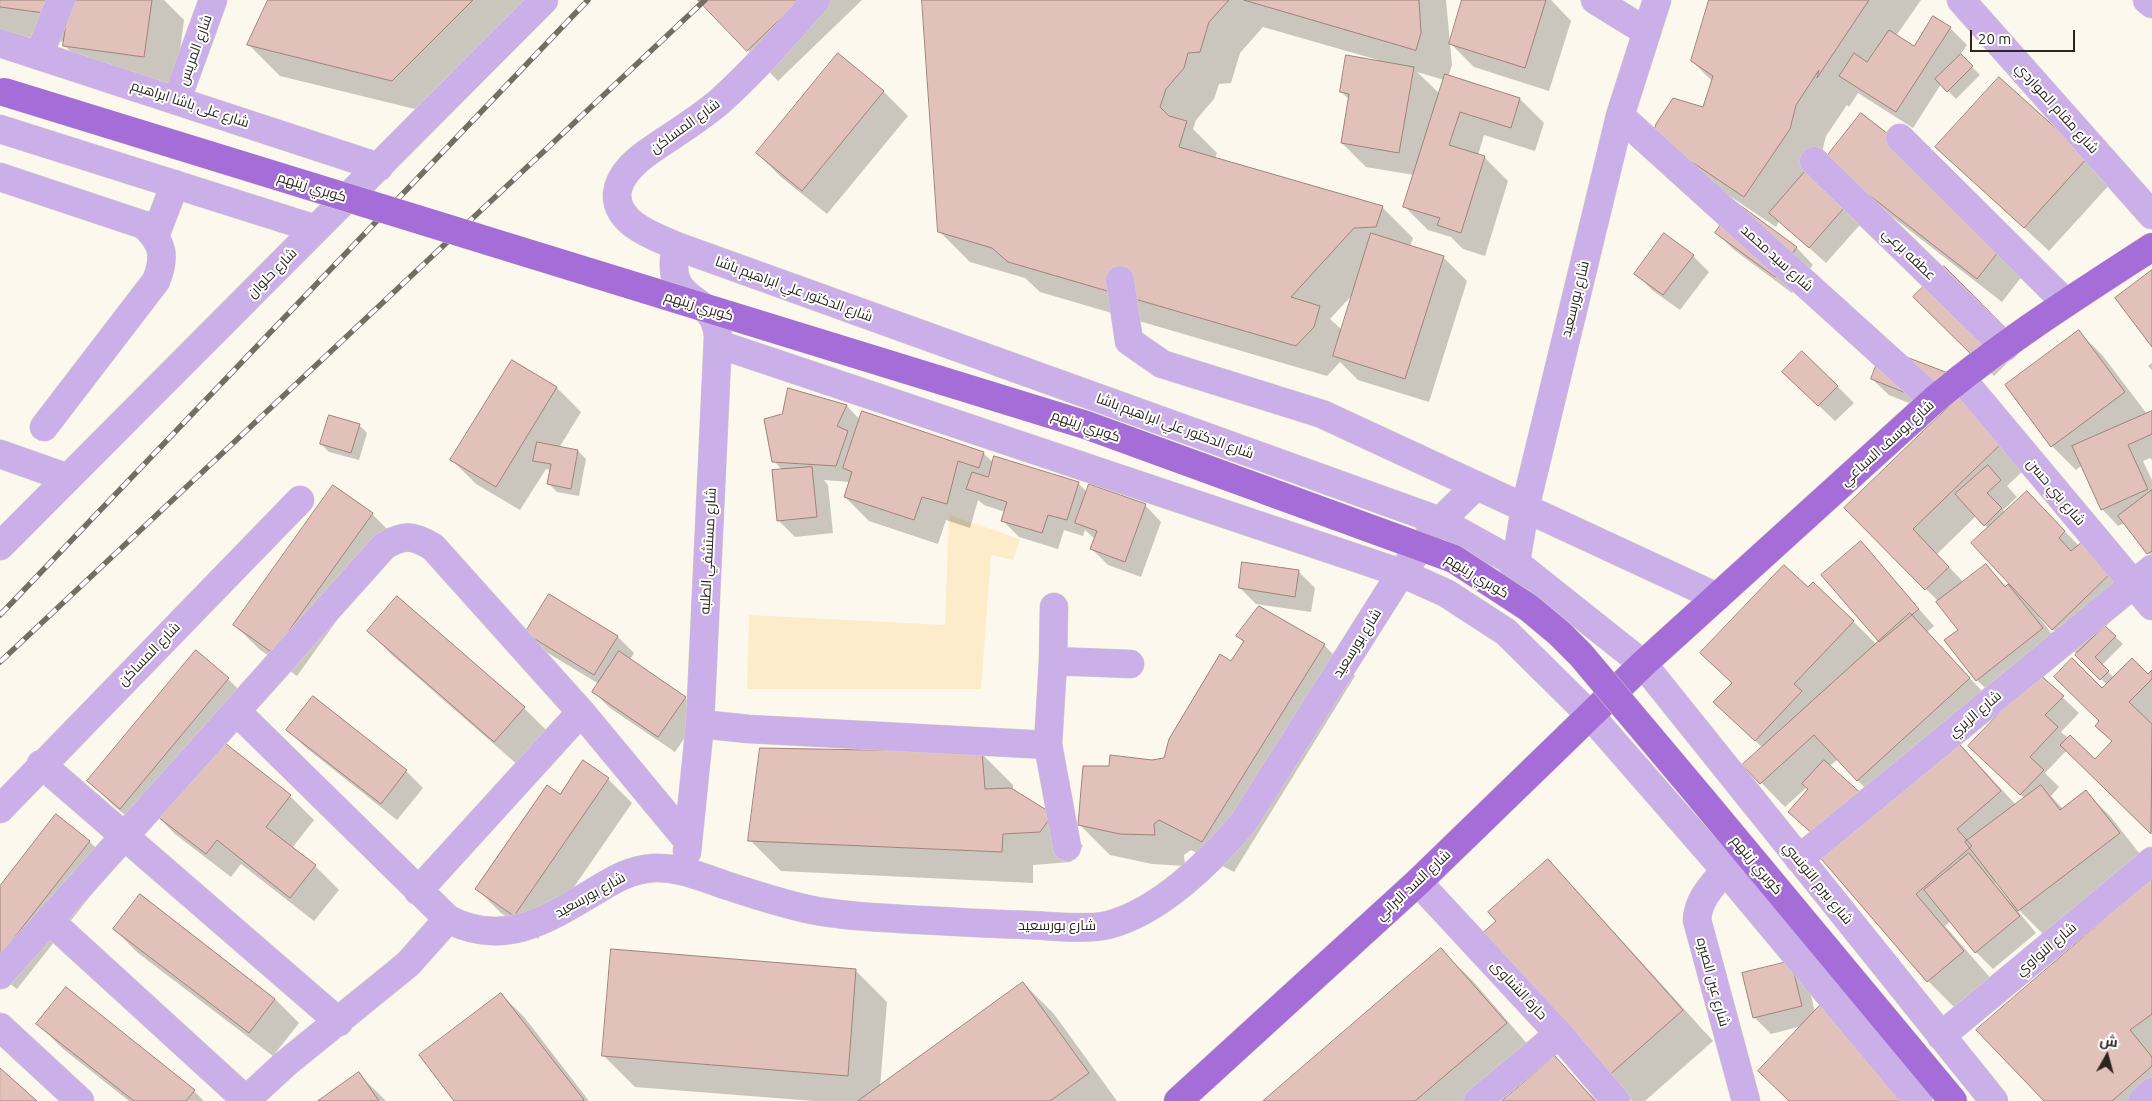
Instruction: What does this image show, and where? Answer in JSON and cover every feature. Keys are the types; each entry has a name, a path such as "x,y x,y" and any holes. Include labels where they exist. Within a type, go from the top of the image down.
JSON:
{"main road":[{"name":"كوبري زينهم","path":"2,92 1086,425 1454,559 1529,608 1559,632 1581,655 1953,1101"},
{"name":"شارع يوسف السباعي","path":"1643,664 1934,400 1961,378 2066,303 2152,247"},
{"name":"شارع السد البراني","path":"1178,1101 1418,882 1589,714 1643,664"}],"street":[{"path":"39,55 61,0"},
{"name":"شارع المريس","path":"177,100 213,0"},
{"name":"شارع حلوان","path":"0,546 544,0"},
{"name":"شارع المساكن","path":"676,246 631,223 621,211 617,194 623,177 637,160 717,104 744,79 816,0"},
{"path":"1595,0 1647,32"},
{"name":"شارع بورسعيد","path":"1506,632 1525,508 1620,116 1658,0"},
{"name":"شارع مقام المواردي","path":"1961,0 2152,215"},
{"path":"2147,0 2152,4"},
{"name":"شارع على باشا ابراهيم","path":"0,43 379,166"},
{"name":"شارع سيد محمد","path":"1620,116 1934,400"},
{"path":"0,130 316,229"},
{"path":"1900,138 2066,303"},
{"name":"عطفه برعي","path":"1814,161 2005,347"},
{"path":"0,177 144,225 155,236 162,250 162,266 156,281 44,427"},
{"path":"155,236 175,184"},
{"name":"شارع مستشفي الطلبه","path":"676,246 674,263 678,282 711,315 718,329 700,724 684,872"},
{"name":"شارع الدكتور علي ابراهيم باشا","path":"676,246 1440,521 1516,563 1643,664"},
{"path":"1120,280 1128,341 1162,364 1322,414 1717,597"},
{"path":"718,344 1401,573 1446,593 1506,632 1589,714 1725,870 1918,1101"},
{"name":"شارع بني حسن","path":"1961,378 2142,576 2152,606"},
{"path":"0,454 68,478"},
{"name":"شارع بورسعيد","path":"236,711 448,919 461,926 482,932 504,932 525,928 574,904 621,875 654,868 684,872 812,910 852,916 1064,926 1106,925 1133,915 1166,895 1194,874 1220,850 1243,823 1401,573 1440,521 1476,486"},
{"name":"شارع المساكن","path":"0,809 41,764 300,500"},
{"path":"0,975 384,546 395,540 407,537 418,538 432,547 581,712 688,841"},
{"name":"شارع الزيري","path":"1799,859 2142,576"},
{"path":"1054,607 1054,661 1048,745 1067,848"},
{"path":"1054,661 1130,664"},
{"name":"شارع بيرم التونسي","path":"1643,664 1994,1101"},
{"path":"418,891 581,712"},
{"path":"700,724 749,729 1048,745"},
{"path":"41,764 338,1022"},
{"name":"شارع النواوي","path":"1941,1036 2152,861"},
{"name":"شارع عين الصيره","path":"1725,870 1698,908 1698,920 1746,1101"},
{"name":"حارة الشناوى","path":"1418,882 1559,1034 1616,1101"},
{"path":"49,920 246,1100 285,1064 408,964 448,919"},
{"path":"0,1027 80,1101"},
{"path":"1478,1101 1559,1034"},
{"path":"2142,1101 2152,1092"}],"shaded area":[{"path":"949,515 1020,539 1013,560 991,555 981,689 747,689 749,615 945,625"}],"building":[{"path":"0,0 46,0 44,13 0,7"},
{"path":"70,0 152,0 144,57 63,46"},
{"path":"268,0 473,0 392,81 247,45"},
{"path":"698,0 800,0 747,51"},
{"path":"922,0 1229,0 1209,22 1200,52 1188,53 1184,68 1166,89 1160,107 1169,116 1187,121 1179,147 1383,206 1376,227 1354,228 1291,297 1320,306 1314,327 1296,346 1008,262 992,248 938,232"},
{"path":"1244,0 1419,0 1421,33 1416,50"},
{"path":"1462,0 1546,0 1525,68 1449,44"},
{"path":"1709,0 1869,0 1817,78 1819,70 1796,105 1790,129 1744,197 1665,144 1651,140 1656,124 1673,98 1703,107 1713,76 1691,61"},
{"path":"1933,16 1951,27 1896,112 1839,76 1854,53 1867,62 1889,30 1914,46"},
{"path":"838,53 884,91 802,191 756,153"},
{"path":"1961,54 1973,66 1947,92 1935,79"},
{"path":"1346,55 1414,67 1399,153 1341,143 1349,94 1340,92"},
{"path":"1445,74 1520,98 1511,128 1460,112 1449,145 1485,156 1461,233 1437,225 1440,218 1403,207"},
{"path":"1999,77 2088,157 2024,228 1935,147"},
{"path":"1861,113 2014,232 1977,279 1824,160"},
{"path":"1816,159 1856,194 1809,248 1769,213"},
{"path":"1737,203 1797,247 1775,277 1715,233"},
{"path":"1371,233 1444,256 1405,379 1333,356"},
{"path":"1664,233 1694,255 1663,295 1634,274"},
{"path":"1944,266 2007,329 1977,360 1913,297"},
{"path":"2152,270 2152,347 2115,298"},
{"path":"2079,330 2125,392 2051,447 2005,385"},
{"path":"1883,348 1948,373 1936,405 1871,379"},
{"path":"1802,351 1838,386 1818,406 1782,372"},
{"path":"512,360 557,387 496,487 450,460"},
{"path":"788,388 847,405 837,426 848,431 836,466 772,462 764,419 782,414"},
{"path":"1960,396 2004,441 1913,529 1949,567 1925,590 1844,508"},
{"path":"862,411 984,452 979,468 958,461 947,504 922,497 914,520 844,497 852,472 843,468"},
{"path":"2152,411 2152,434 2128,445 2148,489 2101,510 2072,446"},
{"path":"329,415 360,424 351,453 320,444"},
{"path":"537,442 578,450 571,489 547,484 551,464 533,461"},
{"path":"994,456 1079,482 1067,520 1048,515 1042,533 1001,521 1007,502 966,489 972,472 988,477"},
{"path":"1988,465 2001,480 1987,493 2002,508 1984,526 1955,494"},
{"path":"812,467 817,517 777,521 772,470"},
{"path":"1089,484 1146,504 1125,562 1090,549 1097,531 1075,523"},
{"path":"333,485 373,513 273,653 233,625"},
{"path":"2152,490 2152,551 2147,554 2118,516"},
{"path":"2027,491 2065,531 2059,538 2071,551 2088,537 2115,569 2052,630 1971,543"},
{"path":"1861,541 1919,609 1879,642 1821,575"},
{"path":"1242,562 1299,570 1295,597 1239,588"},
{"path":"1986,564 2005,587 2008,584 2043,628 1976,681 1944,640 1958,630 1936,602"},
{"path":"1784,565 1808,587 1813,582 1854,621 1794,684 1802,691 1755,741 1713,702 1732,683 1700,653"},
{"path":"549,594 618,636 594,675 525,633"},
{"path":"397,596 525,707 494,742 367,631"},
{"path":"1259,606 1325,644 1202,842 1159,820 1154,824 1155,835 1120,834 1078,825 1083,766 1109,766 1110,755 1152,760 1164,758 1169,739 1220,654 1231,661 1244,641 1236,636"},
{"path":"1910,613 1970,678 1857,781 1814,735 1760,784 1742,765"},
{"path":"2105,626 2116,636 2095,657 2109,671 2100,680 2075,655"},
{"path":"196,650 229,678 120,809 87,781"},
{"path":"619,651 686,697 658,737 592,692"},
{"path":"2072,658 2102,688 2132,658 2148,674 2152,670 2152,679 2129,702 2152,724 2151,834 2060,745 2070,735 2095,759 2112,741 2095,726 2099,721 2054,677"},
{"path":"2038,673 2064,696 2045,715 2058,727 2030,757 2044,770 2020,795 1968,746"},
{"path":"313,696 407,770 381,804 286,730"},
{"path":"1945,728 2001,791 1957,829 1972,846 1916,894 1964,951 1927,982 1817,854"},
{"path":"211,732 291,795 266,827 316,865 290,898 217,840 206,854 149,810"},
{"path":"760,748 982,752 985,789 1011,788 1053,814 1040,832 1003,834 1002,852 748,841"},
{"path":"583,760 609,778 514,916 475,889 547,785 560,794"},
{"path":"1824,760 1865,797 1823,843 1788,812 1808,789 1802,784"},
{"path":"2041,785 2060,810 2086,790 2120,833 2018,911 1965,842"},
{"path":"56,814 90,841 0,956 0,886"},
{"path":"1969,853 2020,916 1975,953 1924,890"},
{"path":"1548,859 1683,1010 1607,1077 1479,936 1496,921 1488,912"},
{"path":"2152,878 2152,1014 2130,1030 2152,1057 2152,1066 2112,1101 2044,1101 1976,1030"},
{"path":"140,894 275,999 249,1033 113,929"},
{"path":"1441,948 1507,1023 1415,1101 1263,1101"},
{"path":"611,949 856,969 848,1076 602,1056"},
{"path":"1791,961 1802,1006 1753,1018 1742,973"},
{"path":"1023,982 1089,1073 1050,1101 858,1101"},
{"path":"66,987 195,1090 186,1101 134,1101 36,1024"},
{"path":"501,993 583,1101 454,1101 419,1055"},
{"path":"1825,1000 1927,1101 1789,1101 1758,1071"},
{"path":"1555,1056 1595,1101 1502,1101"},
{"path":"0,1068 37,1101 0,1101"},
{"path":"359,1072 379,1101 318,1101"}],"railway":[{"path":"0,615 588,0"},
{"path":"0,662 705,0"}]}
